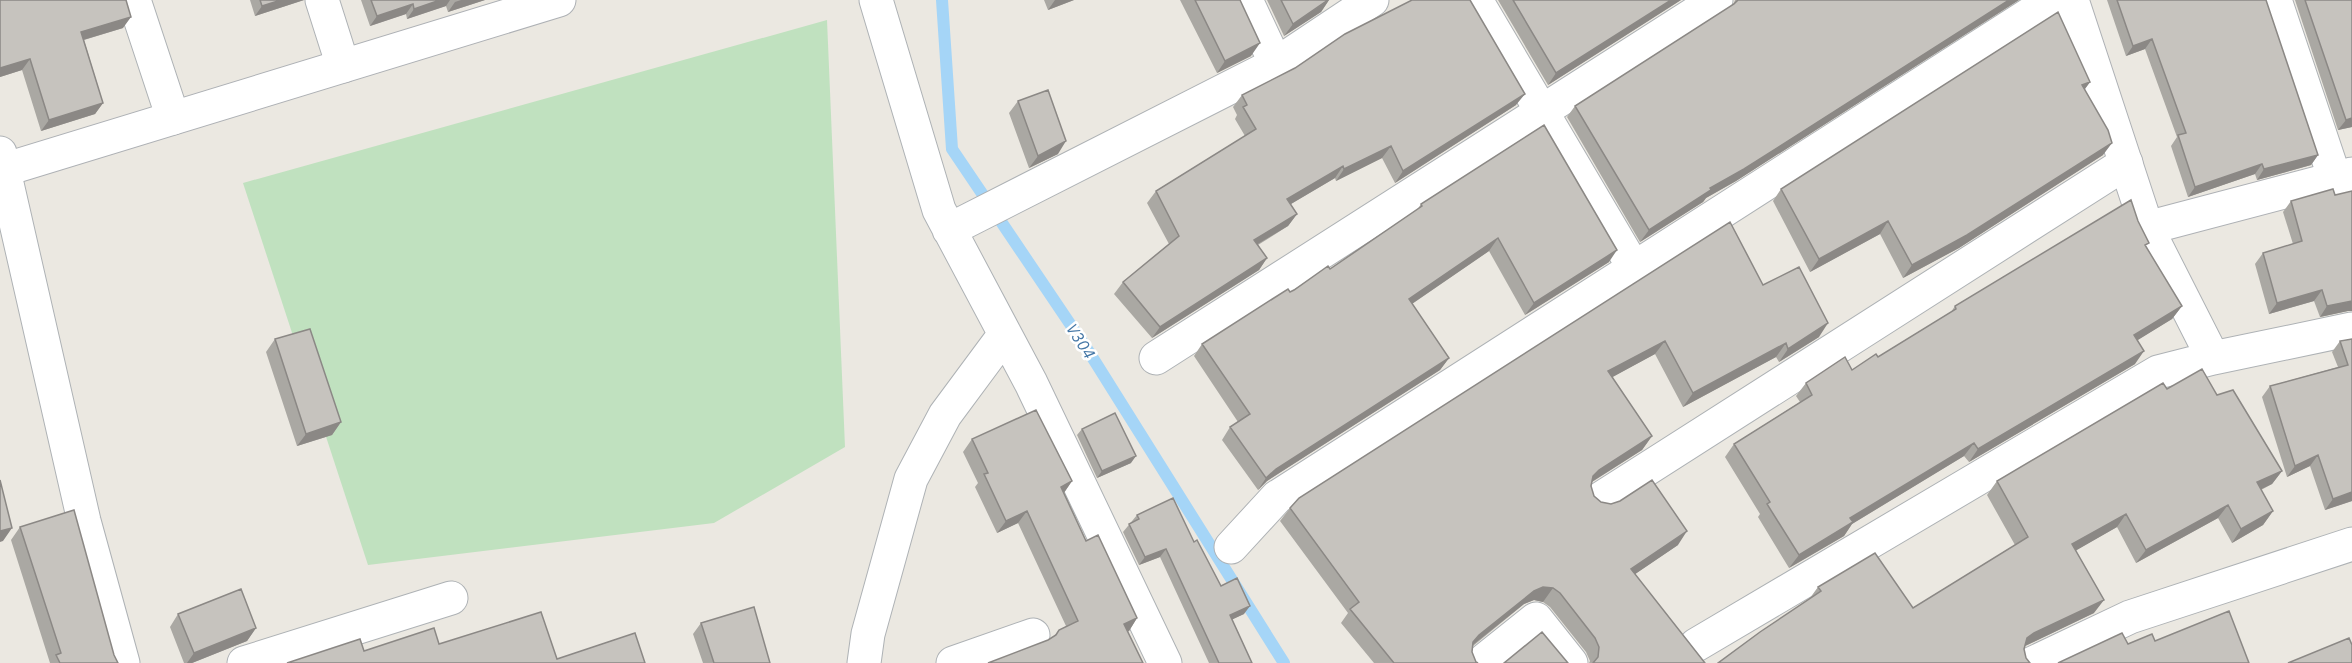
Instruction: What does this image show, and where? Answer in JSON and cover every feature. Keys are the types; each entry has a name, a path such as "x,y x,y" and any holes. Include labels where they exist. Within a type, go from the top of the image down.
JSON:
{"street":[{"path":"134,0 173,118"},
{"path":"322,0 343,66"},
{"path":"876,0 939,210 1031,383 1166,663"},
{"path":"1246,0 1276,64"},
{"path":"949,230 1276,64 1372,0"},
{"path":"1476,0 1634,268"},
{"path":"1156,358 1716,0"},
{"path":"1231,547 1277,496 2052,0"},
{"path":"2072,0 2147,228 2213,358"},
{"path":"2147,228 2344,176 2275,0"},
{"path":"123,663 84,521 2,165 173,118 544,2"},
{"path":"1600,499 2126,164"},
{"path":"1696,645 2158,372 2352,329"},
{"path":"864,663 868,634 911,479 945,416 1005,334"},
{"path":"2033,663 2130,617 2352,544"},
{"path":"244,663 451,598"},
{"path":"1481,663 1536,619 1571,663"},
{"path":"953,663 1033,635"}],"green space":[{"path":"827,20 845,447 714,523 368,565 243,183"}],"building":[{"path":"0,0 126,0 131,17 81,32 103,103 49,120 30,59 0,68"},
{"path":"260,0 281,0 262,6"},
{"path":"371,0 440,0 414,9 413,4 377,16"},
{"path":"1195,0 1240,0 1260,43 1225,61"},
{"path":"1281,0 1328,0 1293,24"},
{"path":"1412,0 1470,0 1525,94 1403,171 1391,146 1344,169 1343,166 1287,199 1297,214 1254,240 1267,258 1160,327 1123,282 1179,236 1156,191 1256,129 1243,107 1247,105 1242,95 1295,68 1345,34"},
{"path":"1513,0 1671,0 1556,73"},
{"path":"1738,0 2009,0 1744,169 1710,188 1711,190 1649,230 1575,106"},
{"path":"2117,0 2266,0 2318,155 2264,169 2262,164 2195,187 2178,135 2186,133 2152,39 2133,46"},
{"path":"2305,0 2352,0 2352,118 2346,120"},
{"path":"2058,12 2090,82 2082,85 2108,130 2112,143 1967,235 1912,265 1888,221 1819,259 1781,189"},
{"path":"1048,90 1066,141 1038,156 1018,101"},
{"path":"1544,125 1617,250 1534,303 1498,238 1409,299 1449,358 1276,469 1266,478 1230,427 1250,414 1202,344 1288,289 1290,292 1294,290 1328,266 1330,269 1422,206 1421,204"},
{"path":"2333,189 2335,195 2352,191 2352,301 2327,306 2322,290 2277,303 2263,253 2302,241 2291,201"},
{"path":"2131,200 2149,243 2145,245 2182,306 2134,335 2144,351 1978,449 1974,443 1850,518 1853,522 1799,555 1767,504 1770,502 1734,444 1812,395 1806,383 1845,357 1852,370 1876,354 1878,357 1956,309 1955,306"},
{"path":"1730,222 1763,285 1799,267 1828,323 1788,349 1786,343 1693,393 1665,341 1608,371 1652,436 1599,470 1593,476 1591,486 1594,496 1601,502 1611,504 1620,501 1652,480 1687,531 1631,569 1705,663 1593,663 1598,657 1599,647 1595,638 1560,593 1553,588 1543,587 1534,591 1473,642 1472,652 1478,663 1394,663 1350,609 1359,602 1290,508 1299,498"},
{"path":"310,329 341,422 306,434 275,339"},
{"path":"2352,339 2352,492 2333,499 2318,455 2295,466 2270,386 2348,365 2340,341"},
{"path":"2202,369 2217,395 2233,390 2282,471 2257,482 2273,511 2241,529 2228,505 2146,550 2126,514 2072,544 2104,600 2027,638 2024,649 2030,663 1718,663 1821,591 1818,587 1875,553 1913,608 2028,537 1997,481 2163,383 2167,389"},
{"path":"1036,410 1072,481 1061,487 1086,541 1098,535 1137,618 1124,624 1143,663 988,663 1048,640 1059,630 1078,621 1027,511 1006,521 984,474 988,473 972,439"},
{"path":"1115,413 1136,456 1102,471 1082,429"},
{"path":"0,480 12,528 0,531"},
{"path":"1173,498 1194,542 1197,540 1221,586 1237,578 1250,606 1230,615 1252,663 1219,663 1166,549 1145,557 1129,524 1139,519 1137,515"},
{"path":"74,510 118,663 60,663 56,655 61,653 20,527"},
{"path":"241,589 256,628 194,653 178,614"},
{"path":"754,607 770,663 714,663 701,623"},
{"path":"2229,611 2249,663 2058,663 2122,633 2128,644 2152,634 2155,641"},
{"path":"541,612 557,659 635,633 645,663 287,663 360,639 364,651 434,628 439,644"},
{"path":"1542,632 1568,663 1504,663"},
{"path":"2349,638 2352,645 2352,663 2288,663"}],"waterway":[{"name":"V304","path":"942,0 952,149 1089,352 1284,663"}]}
